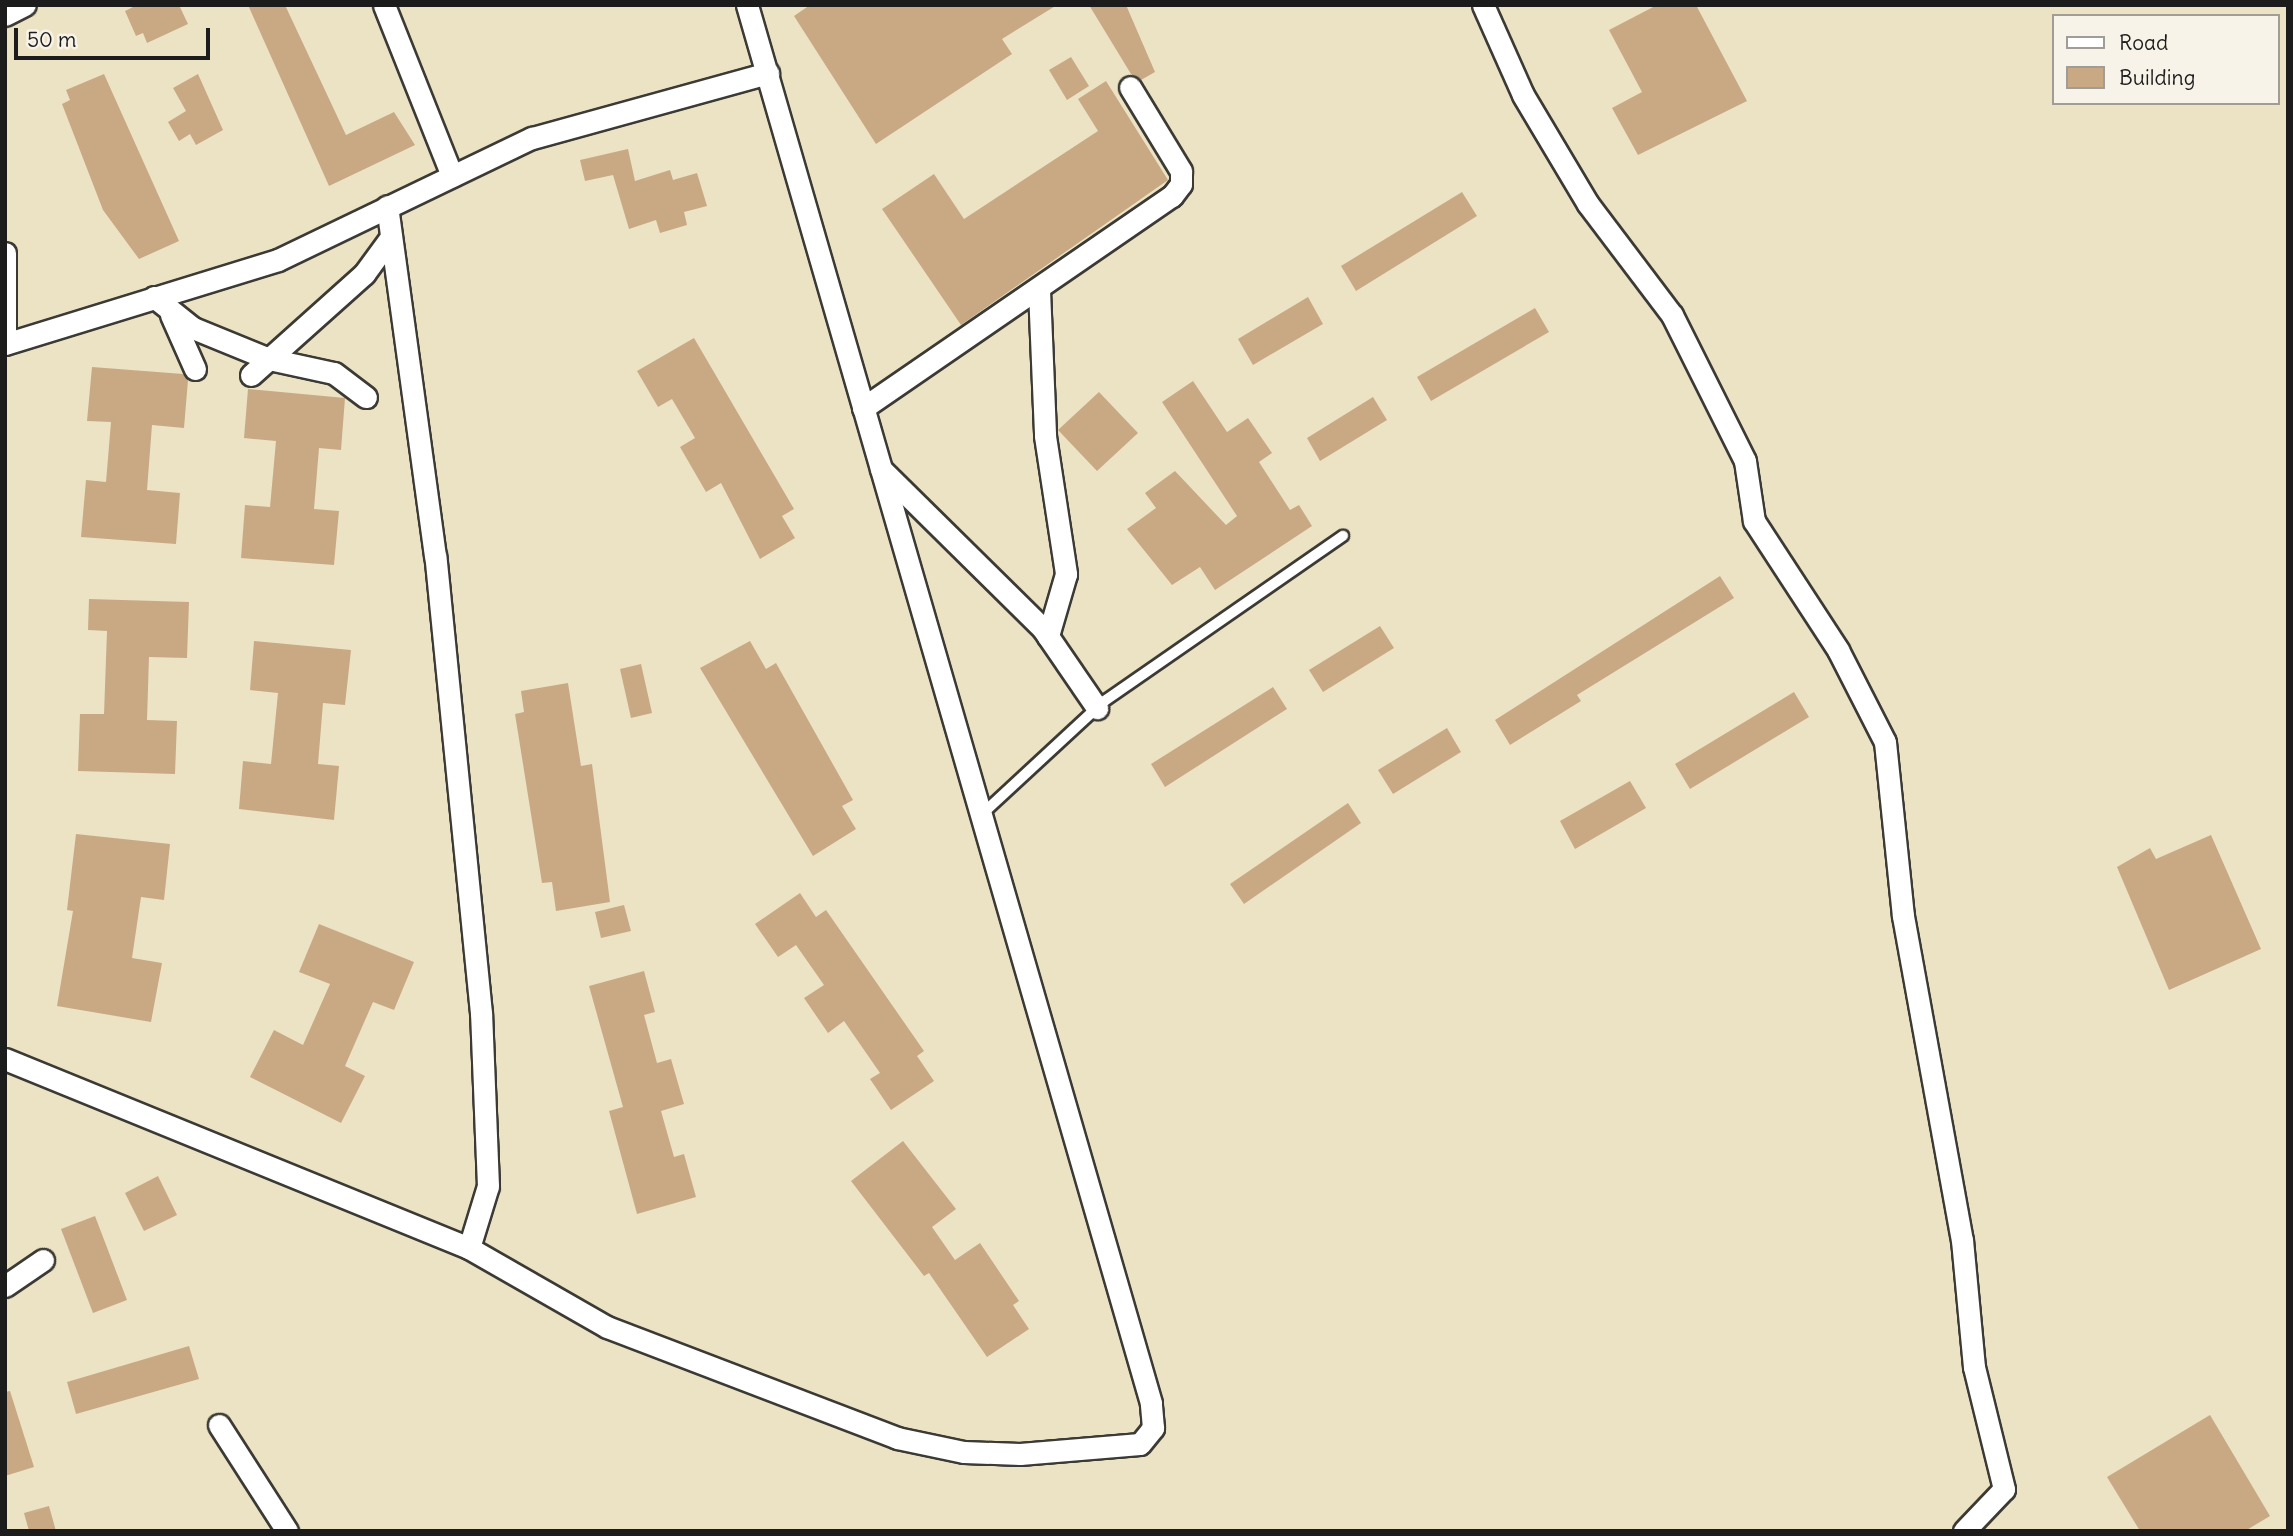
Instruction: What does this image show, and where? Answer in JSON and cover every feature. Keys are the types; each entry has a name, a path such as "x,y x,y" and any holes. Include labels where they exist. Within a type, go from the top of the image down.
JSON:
{"street":[{"path":"5,15 25,5"},
{"path":"384,5 452,176"},
{"path":"5,1059 468,1248 607,1327 897,1438 964,1452 1020,1454 1140,1444 1153,1428 1152,1403 747,5"},
{"path":"1483,5 1523,94 1588,204 1672,315 1745,461 1754,521 1838,650 1885,742 1903,916 1962,1240 1974,1367 2004,1489 1964,1531"},
{"path":"5,253 5,344 278,260 532,138 768,73"},
{"path":"863,408 1039,290 1181,184 1181,171 1130,87"},
{"path":"387,206 435,556 481,1013 488,1186 468,1248"},
{"path":"251,374 364,274 391,237"},
{"path":"1039,290 1045,436 1066,574 1048,636"},
{"path":"154,297 171,315 195,369"},
{"path":"171,315 269,359 334,373 366,397"},
{"path":"879,468 1048,636 1097,708"},
{"path":"5,1286 43,1260"},
{"path":"219,1425 287,1531"}],"lane":[{"path":"980,816 1097,708 1343,536"}],"building":[{"path":"137,5 179,5 188,24 147,43 143,33 136,36 125,11"},
{"path":"248,5 285,5 346,135 394,112 415,145 329,186"},
{"path":"810,5 1057,5 1002,39 1012,54 876,144 794,16"},
{"path":"1089,5 1126,5 1155,72 1141,80 1131,74"},
{"path":"1657,5 1696,5 1747,101 1638,155 1612,108 1642,92 1609,30"},
{"path":"1071,57 1089,86 1067,100 1049,70"},
{"path":"104,74 179,241 139,259 103,210 62,104 70,100 66,90"},
{"path":"198,74 223,130 196,145 190,134 179,141 168,122 186,111 173,88"},
{"path":"1106,81 1168,180 961,325 882,209 934,174 964,219 1098,131 1078,99"},
{"path":"628,149 635,181 670,170 673,180 697,173 707,206 684,212 687,225 660,233 656,220 629,229 613,175 585,181 580,160"},
{"path":"1462,192 1477,216 1356,291 1341,266"},
{"path":"1308,297 1323,324 1253,365 1238,339"},
{"path":"1535,308 1549,332 1431,401 1417,377"},
{"path":"694,338 794,509 782,516 795,538 760,559 721,483 706,492 680,447 695,438 672,399 658,407 637,371"},
{"path":"92,367 183,374 188,380 184,428 152,425 147,490 180,493 176,544 81,537 86,480 106,482 111,422 87,421"},
{"path":"1193,381 1227,432 1248,418 1272,453 1259,462 1290,510 1299,505 1312,526 1215,590 1200,567 1172,585 1127,529 1156,508 1145,493 1175,471 1226,525 1237,516 1162,402"},
{"path":"248,389 345,398 341,450 319,448 314,509 339,511 334,565 241,558 245,505 270,507 276,441 244,438"},
{"path":"1099,392 1138,433 1097,471 1058,430"},
{"path":"1373,397 1387,420 1320,461 1307,438"},
{"path":"1720,576 1734,598 1577,695 1581,701 1510,745 1495,720"},
{"path":"89,599 189,602 187,658 149,657 147,720 177,721 175,774 78,771 80,714 104,714 107,631 88,630"},
{"path":"1380,626 1394,648 1323,692 1309,670"},
{"path":"254,641 351,650 345,705 323,703 318,764 339,766 334,820 239,809 243,761 271,764 278,693 250,690"},
{"path":"750,641 766,669 776,663 853,800 842,806 856,829 813,856 700,668"},
{"path":"641,664 652,713 631,718 620,669"},
{"path":"568,683 581,766 592,764 610,902 556,911 552,882 542,883 515,714 524,712 521,691"},
{"path":"1273,687 1287,709 1165,787 1151,764"},
{"path":"1794,692 1809,717 1690,789 1675,764"},
{"path":"1447,728 1461,752 1393,794 1378,770"},
{"path":"1630,781 1646,808 1575,849 1560,821"},
{"path":"1348,803 1361,823 1244,904 1230,884"},
{"path":"76,834 170,844 164,900 141,897 132,958 162,963 151,1022 57,1006 73,911 67,910"},
{"path":"2211,835 2261,949 2169,990 2117,867 2150,848 2156,859"},
{"path":"800,893 816,917 826,910 924,1051 917,1056 934,1081 891,1110 870,1079 880,1073 844,1021 828,1033 804,998 824,985 796,945 778,957 755,924"},
{"path":"624,905 631,931 601,938 595,912"},
{"path":"319,924 414,962 394,1010 373,1002 345,1066 365,1076 341,1123 250,1077 274,1030 303,1045 330,984 299,972"},
{"path":"644,971 655,1012 644,1015 657,1063 671,1059 684,1104 661,1111 674,1157 684,1154 696,1197 637,1214 609,1111 623,1107 589,986"},
{"path":"903,1141 956,1209 932,1227 955,1260 980,1243 1019,1301 1013,1305 1029,1329 987,1357 929,1273 924,1276 851,1181"},
{"path":"158,1176 177,1215 144,1231 125,1193"},
{"path":"95,1216 127,1300 93,1313 61,1229"},
{"path":"189,1346 199,1379 76,1414 67,1382"},
{"path":"10,1391 34,1467 5,1476 5,1392"},
{"path":"2210,1415 2270,1516 2245,1531 2140,1531 2107,1477"},
{"path":"49,1506 56,1531 29,1531 24,1513"}]}
